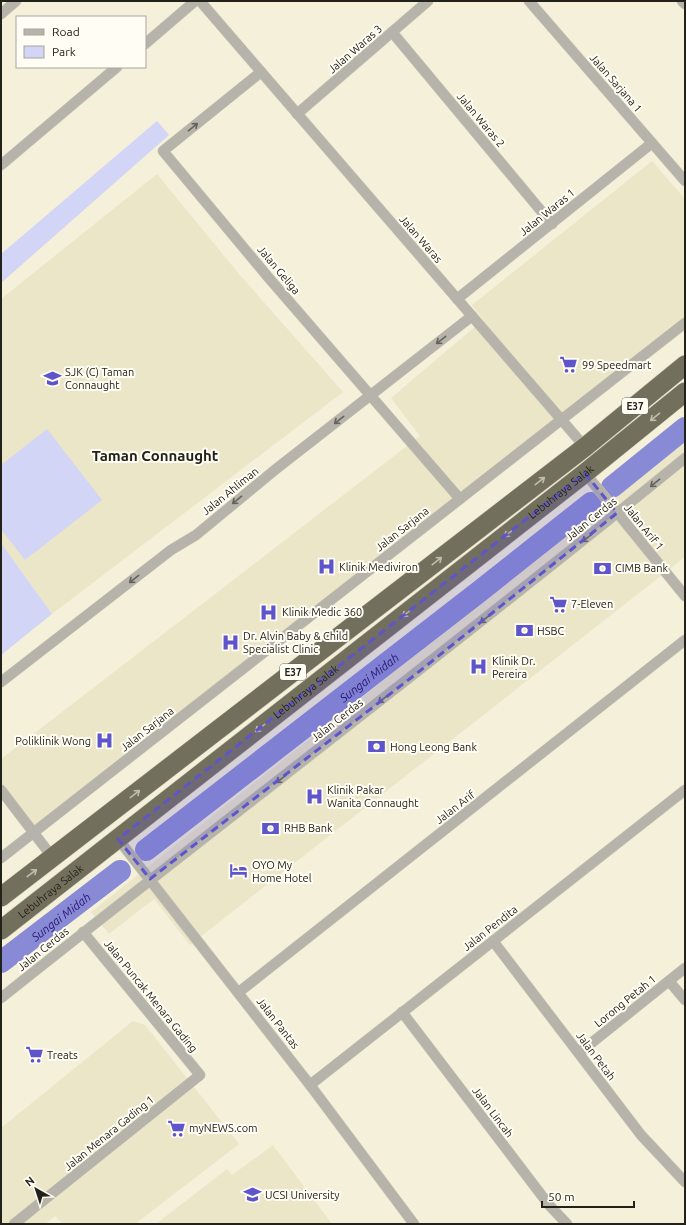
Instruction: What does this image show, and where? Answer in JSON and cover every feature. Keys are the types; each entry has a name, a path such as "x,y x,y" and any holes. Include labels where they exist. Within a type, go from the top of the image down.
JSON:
{"highway":[{"name":"Lebuhraya Salak","path":"1,897 585,446 685,365"},
{"name":"Lebuhraya Salak","path":"1,930 585,474 685,392"}],"street":[{"path":"1,14 16,1"},
{"path":"146,43 196,1"},
{"name":"Jalan Waras","path":"200,1 585,446"},
{"name":"Jalan Waras 3","path":"297,114 428,1"},
{"name":"Jalan Sarjana 1","path":"529,1 685,181"},
{"path":"682,1 685,4"},
{"name":"Jalan Waras 2","path":"392,32 552,224"},
{"path":"1,165 116,68"},
{"name":"Jalan Geliga","path":"261,72 163,151 460,499"},
{"name":"Jalan Waras 1","path":"457,299 652,143"},
{"name":"Jalan Ahliman","path":"1,682 171,550 196,535 264,479 472,316"},
{"name":"Jalan Sarjana","path":"1,858 685,323"},
{"name":"Jalan Cerdas","path":"1,998 150,879 416,674 685,458"},
{"name":"Jalan Arif 1","path":"585,474 685,596"},
{"name":"Jalan Arif","path":"239,992 685,640"},
{"path":"1,790 53,858"},
{"name":"Jalan Pendita","path":"310,1085 685,790"},
{"name":"Jalan Pantas","path":"118,839 239,992 414,1224"},
{"name":"Jalan Puncak Menara Gading","path":"83,932 200,1075"},
{"name":"Jalan Petah","path":"493,941 641,1135 685,1182"},
{"name":"Lorong Petah 1","path":"579,1053 685,968"},
{"path":"669,981 685,1000"},
{"name":"Jalan Lincah","path":"402,1012 549,1205 567,1224"},
{"name":"Jalan Menara Gading 1","path":"14,1224 200,1075"}],"highlighted area":[{"path":"585,473 617,513 416,674 150,879 118,839"}],"shaded area":[{"path":"652,161 685,199 685,318 32,838 1,796 1,759 420,436 391,398 483,320 472,305"},
{"path":"157,174 239,274 343,392 52,614 1,543 1,299"},
{"path":"685,442 685,557 190,945 154,899 109,934 91,912"},
{"path":"133,1021 145,1025 239,1144 135,1224 63,1224 55,1216 45,1224 1,1224 1,1128"},
{"name":"UCSI University","path":"273,1145 332,1224 156,1224 227,1169 232,1175"}],"green space":[{"path":"157,121 169,135 1,283 1,254"},
{"path":"47,429 102,500 25,560 1,529 1,465"},
{"path":"1,543 52,614 1,655"}],"waterway":[{"name":"Sungai Midah","path":"612,487 685,428"},
{"name":"Sungai Midah","path":"146,850 591,503"},
{"name":"Sungai Midah","path":"1,962 120,871"}],"place":[{"name":"99 Speedmart","path":"569,365"},
{"name":"SJK (C) Taman Connaught","path":"52,378"},
{"name":"Klinik Mediviron","path":"326,567"},
{"name":"CIMB Bank","path":"602,568"},
{"name":"7-Eleven","path":"558,604"},
{"name":"Klinik Medic 360","path":"269,612"},
{"name":"HSBC","path":"524,631"},
{"name":"Dr. Alvin Baby & Child Specialist Clinic","path":"230,642"},
{"name":"Klinik Dr. Pereira","path":"479,667"},
{"name":"Poliklinik Wong","path":"104,741"},
{"name":"Hong Leong Bank","path":"377,747"},
{"name":"Klinik Pakar Wanita Connaught","path":"314,796"},
{"name":"RHB Bank","path":"271,828"},
{"name":"OYO My Home Hotel","path":"239,871"},
{"name":"Treats","path":"34,1055"},
{"name":"myNEWS.com","path":"176,1128"},
{"name":"UCSI University","path":"252,1195"}],"district":[{"name":"Taman Connaught","path":"155,455"}]}
